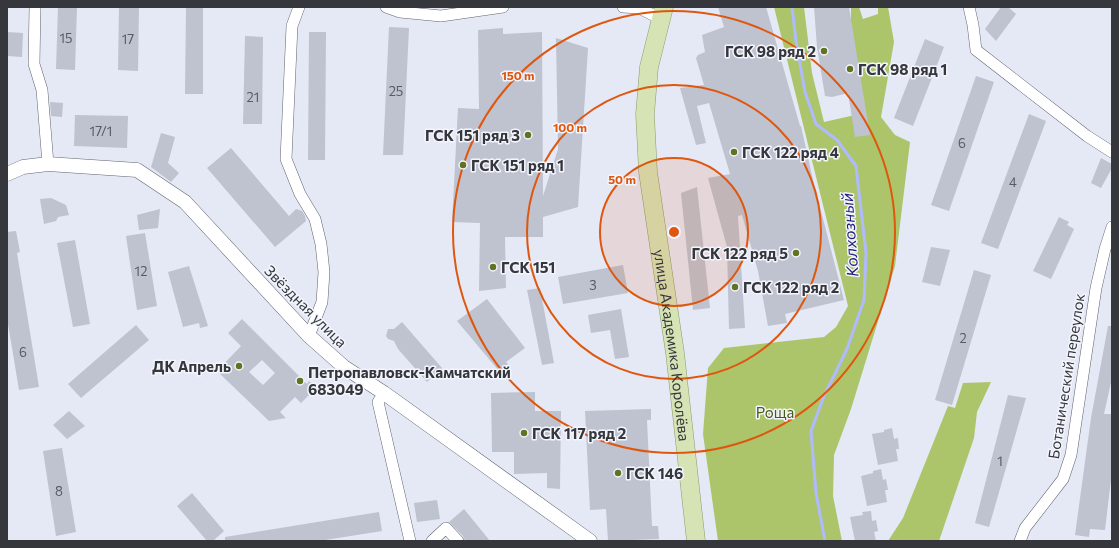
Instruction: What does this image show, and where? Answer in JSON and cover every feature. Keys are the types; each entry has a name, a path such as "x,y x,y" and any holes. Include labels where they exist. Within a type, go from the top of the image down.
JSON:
{"main road":[{"name":"улица Академика Королёва","path":"663,13 649,66 645,114 648,164 675,353 696,541"}],"street":[{"path":"35,7 34,64 42,90 48,164"},
{"path":"299,7 292,26 286,159 300,194 315,219 321,244 324,272 322,302 309,336"},
{"path":"386,7 400,12 440,16 503,7"},
{"path":"623,7 639,8 663,13"},
{"path":"969,7 976,50 1087,136 1112,152"},
{"name":"Звёздная улица","path":"7,174 23,167 48,164 137,170 180,198 309,336 344,367 384,393 590,541"},
{"name":"Ботанический переулок","path":"1020,541 1025,528 1063,479 1071,455 1096,288 1105,248 1112,227"},
{"path":"384,393 378,402 407,541"},
{"path":"432,541 446,528 458,541"}],"green space":[{"name":"Роща","path":"774,7 804,7 812,73 824,122 864,113 851,29 851,7 859,7 863,19 878,14 878,7 888,7 894,42 881,117 895,135 910,142 895,266 851,409 834,455 833,496 842,541 718,541 703,434 708,368 724,348 824,337 836,327 848,306"},
{"path":"991,382 977,412 974,438 939,541 888,541 903,518 948,406 955,408 963,383"}],"building":[{"path":"58,7 77,7 75,70 56,69"},
{"path":"119,7 139,7 138,71 118,70"},
{"path":"186,7 203,7 203,94 185,94"},
{"path":"718,7 766,7 801,126 813,180 844,300 785,314 787,323 768,326 758,271 742,215 738,216 745,328 729,329 727,247 708,178 730,174 709,103 697,106 706,143 696,145 680,88 704,85 696,58 698,55 705,52 702,35 724,27"},
{"path":"814,7 849,7 870,135 855,137 848,93 832,97 825,96 817,47"},
{"path":"1001,7 1008,7 1016,14 996,41 985,29"},
{"path":"389,27 409,28 403,155 383,155"},
{"path":"503,28 503,34 542,32 543,196 558,149 556,38 588,48 578,207 543,217 543,237 505,237 506,288 479,291 480,223 452,222 458,108 479,109 478,30"},
{"path":"7,32 23,33 22,57 7,56"},
{"path":"309,32 326,32 325,160 308,160"},
{"path":"245,36 263,37 262,124 243,124"},
{"path":"925,39 944,47 913,126 894,118"},
{"path":"976,76 994,82 949,211 931,205"},
{"path":"50,102 63,103 62,117 51,116"},
{"path":"1029,114 1046,121 998,249 981,243"},
{"path":"75,115 128,116 127,148 74,146"},
{"path":"161,133 175,137 168,163 179,173 171,182 151,167"},
{"path":"231,148 289,216 296,209 302,211 305,216 306,221 275,247 207,168"},
{"path":"1101,158 1112,164 1112,168 1101,188 1091,183"},
{"path":"697,187 710,308 693,310 681,193"},
{"path":"51,198 66,205 69,215 58,217 56,221 44,224 40,199"},
{"path":"160,209 158,228 139,230 137,215"},
{"path":"1059,217 1069,222 1067,225 1074,229 1051,279 1033,271"},
{"path":"16,231 20,252 17,253 39,387 19,390 7,318 7,232"},
{"path":"145,233 157,306 137,310 126,236"},
{"path":"75,240 90,324 73,327 57,243"},
{"path":"931,247 950,250 940,286 922,282"},
{"path":"623,265 628,293 563,304 558,277"},
{"path":"189,266 208,326 200,328 199,323 183,327 168,272"},
{"path":"974,270 991,275 952,405 935,400"},
{"path":"540,288 554,363 542,365 527,290"},
{"path":"487,299 525,348 506,362 508,364 499,371 457,321"},
{"path":"621,309 629,357 615,359 610,330 591,333 588,315"},
{"name":"ДК Апрель","path":"242,319 307,384 309,381 316,388 301,403 295,397 280,412 286,418 269,421 217,371 241,346 228,333","holes":["262,360 275,373 263,385 249,372"]},
{"path":"402,322 442,368 427,382 398,349 394,341 388,339 386,336 388,329 394,329"},
{"path":"136,325 149,340 81,398 68,384"},
{"path":"1108,326 1112,326 1112,378 1104,414 1112,414 1112,471 1105,530 1090,529 1089,537 1075,535 1091,418"},
{"path":"535,392 535,411 561,411 560,489 547,488 547,473 514,474 514,452 492,452 491,393"},
{"path":"1008,395 1026,398 989,527 975,523"},
{"path":"651,409 651,420 647,420 652,526 658,526 659,539 608,541 606,509 590,510 585,411"},
{"path":"69,411 85,426 67,439 53,425"},
{"path":"892,428 894,439 898,438 899,449 896,449 898,461 878,465 872,434 884,432 884,430"},
{"path":"62,448 76,532 56,536 43,451"},
{"path":"881,469 883,480 886,479 888,490 885,490 887,502 867,506 861,476"},
{"path":"192,493 224,531 213,541 207,541 177,506"},
{"path":"437,500 440,519 417,522 414,503"},
{"path":"464,509 490,541 465,541 463,536 449,522"},
{"path":"871,511 872,521 876,520 878,531 874,532 876,541 855,541 850,517 863,515 862,512"},
{"path":"379,512 382,531 319,541 225,541 225,537"}],"waterway":[{"name":"Колхозный","path":"792,7 805,92 816,124 837,140 856,166 866,253 864,300 847,349 824,396 811,431 816,493 825,541"}],"place":[{"name":"ГСК 98 ряд 2","path":"824,51"},
{"name":"ГСК 98 ряд 1","path":"850,69"},
{"name":"ГСК 151 ряд 3","path":"528,135"},
{"name":"ГСК 122 ряд 4","path":"734,152"},
{"name":"ГСК 151 ряд 1","path":"463,165"},
{"name":"ГСК 122 ряд 5","path":"796,253"},
{"name":"ГСК 151","path":"493,267"},
{"name":"ГСК 122 ряд 2","path":"735,287"},
{"name":"ДК Апрель","path":"239,366"},
{"name":"Петропавловск-Камчатский 683049","path":"300,381"},
{"name":"ГСК 117 ряд 2","path":"524,433"},
{"name":"ГСК 146","path":"618,473"}]}
